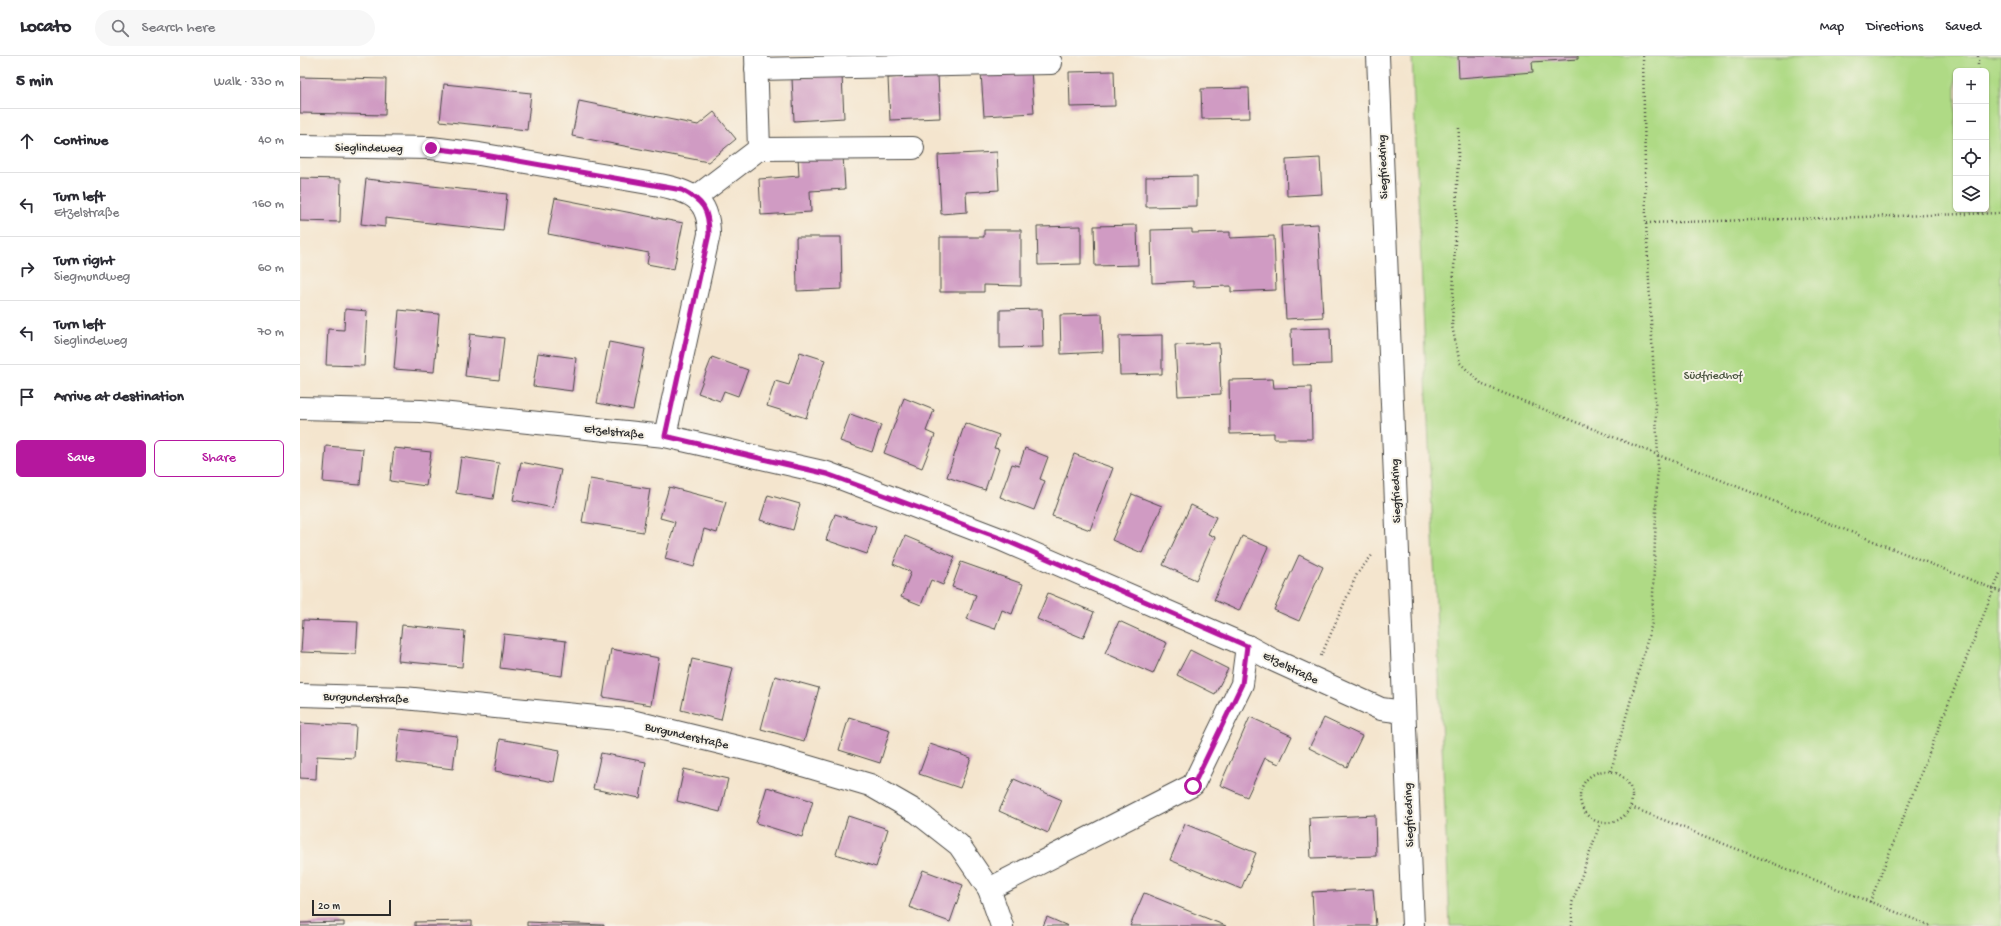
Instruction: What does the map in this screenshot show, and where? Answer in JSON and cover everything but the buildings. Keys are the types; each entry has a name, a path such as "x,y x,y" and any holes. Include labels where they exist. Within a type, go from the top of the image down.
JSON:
{"street":[{"name":"Siegfriedring","path":"1378,56 1412,926"},
{"path":"759,149 756,63 1051,63"},
{"name":"Sieglindeweg","path":"300,146 431,148 479,154 660,185 682,190 696,197"},
{"path":"665,436 709,234 709,219 706,209 696,197 759,149 913,148"},
{"name":"Etzelstraße","path":"300,408 421,411 665,436 827,474 1000,538 1247,646 1381,709 1404,712"},
{"path":"989,889 1193,786 1242,684 1247,646"},
{"name":"Burgunderstraße","path":"300,695 404,698 627,720 762,753 870,785 917,812 959,845 989,889 1002,926"}],"path":[{"path":"1611,772 1652,623 1658,456 1646,223 1643,56"},
{"path":"1978,56 1978,68"},
{"path":"1459,128 1452,326 1460,363 1483,385 2001,592"},
{"path":"1646,223 2001,213"},
{"path":"1311,677 1357,574 1377,549"},
{"path":"1870,902 2001,572"},
{"path":"1601,771 1620,775 1632,789 1633,798 1631,807 1618,821 1610,824 1600,824 1591,819 1584,812 1580,802 1580,792 1584,782 1592,775 1601,771"},
{"path":"1631,807 1931,926"},
{"path":"1572,926 1572,903 1600,824"}],"green space":[{"name":"Südfriedhof","path":"1412,56 2001,56 2001,926 1450,926"}],"route":[{"path":"431,148 479,154 660,185 682,190 696,197 706,209 709,219 709,234 665,436 827,474 1000,538 1247,646 1242,684 1193,786"}]}
